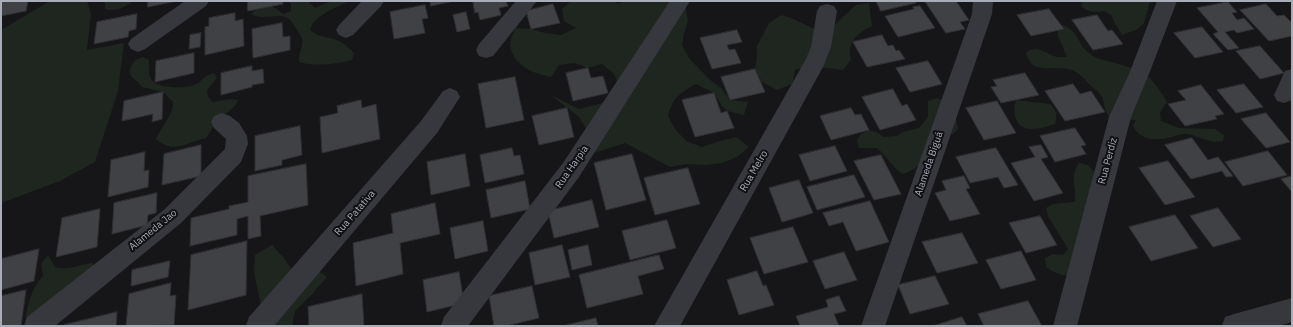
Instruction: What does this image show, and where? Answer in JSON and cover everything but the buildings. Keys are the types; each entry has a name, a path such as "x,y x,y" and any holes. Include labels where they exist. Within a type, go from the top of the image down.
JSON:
{"street":[{"path":"138,44 199,1"},
{"path":"346,30 374,1"},
{"path":"486,50 527,1"},
{"name":"Rua Harpia","path":"453,326 571,170 680,1"},
{"name":"Alameda Biguá","path":"873,326 979,21 983,1"},
{"name":"Rua Perdiz","path":"1065,326 1120,117 1139,74 1167,1"},
{"name":"Rua Melro","path":"666,326 816,61 821,47 827,11"},
{"name":"Rua Patativa","path":"258,326 429,127 450,97"},
{"name":"Alameda Jao","path":"36,326 173,216 233,155 239,144 237,134 222,122"},
{"path":"1234,326 1292,310"}],"shaded area":[{"path":"50,1 87,1 91,14 87,50 124,43 118,91 95,162 60,181 1,203 1,30"},
{"path":"105,1 133,1 123,7 113,10 105,9"},
{"path":"289,1 308,1 315,8 331,1 349,1 321,16 312,25 310,30 313,33 335,39 349,48 354,53 352,60 326,64 305,64 299,62 302,38 291,21 286,17 281,16 263,17 251,14 258,9 270,6 284,14 291,11"},
{"path":"571,1 616,1 617,4 625,1 684,1 688,20 682,45 689,58 709,79 721,88 730,100 748,102 744,115 727,111 714,93 696,84 681,93 672,105 668,116 675,129 686,141 702,147 736,137 749,147 737,157 722,163 705,165 687,164 670,167 625,143 591,154 587,130 579,117 551,95 579,109 614,100 619,86 614,74 602,64 588,68 574,63 559,65 551,77 544,76 524,67 514,57 511,51 510,43 515,28 531,29 561,35 576,28 564,21 562,9"},
{"path":"1083,1 1150,2 1144,23 1138,29 1122,35 1112,16 1104,11 1094,12 1086,10 1081,6"},
{"path":"869,3 872,26 853,40 850,49 851,60 843,70 810,66 795,70 792,84 777,90 762,82 755,69 757,46 769,23 781,15 826,33 856,5"},
{"path":"1062,25 1072,30 1082,46 1092,55 1140,71 1151,79 1167,102 1160,113 1161,121 1179,128 1215,129 1224,135 1223,141 1209,141 1185,134 1160,139 1150,139 1140,135 1133,126 1136,120 1111,118 1106,111 1100,94 1078,73 1072,70 1044,68 1033,65 1028,60 1026,52 1035,49 1042,50 1057,57 1067,57 1058,36 1058,30"},
{"path":"143,57 149,60 149,72 151,79 159,85 172,87 192,86 199,83 207,75 214,73 217,78 207,90 208,96 212,102 231,99 238,100 235,106 216,122 206,138 175,147 163,144 156,139 169,116 173,107 173,102 163,92 142,87 131,76 130,70 135,60"},
{"path":"937,98 946,103 952,110 958,129 953,134 944,134 926,158 909,172 902,174 877,148 859,148 857,140 861,134 869,130 884,137 897,136 903,132 919,128 928,117 928,101"},
{"path":"1016,100 1050,104 1056,113 1055,124 1032,129 1021,126 1015,116 1014,108"},
{"path":"1079,163 1088,165 1094,172 1077,274 1057,274 1046,267 1045,258 1053,254 1063,255 1068,249 1048,216 1046,208 1053,204 1075,202 1074,173"},
{"path":"272,245 293,271 313,267 327,277 295,311 292,326 261,326 261,305 254,273 255,255"},
{"path":"48,255 55,267 70,268 93,263 94,271 25,323 30,298 35,287 43,276 41,264"}]}
